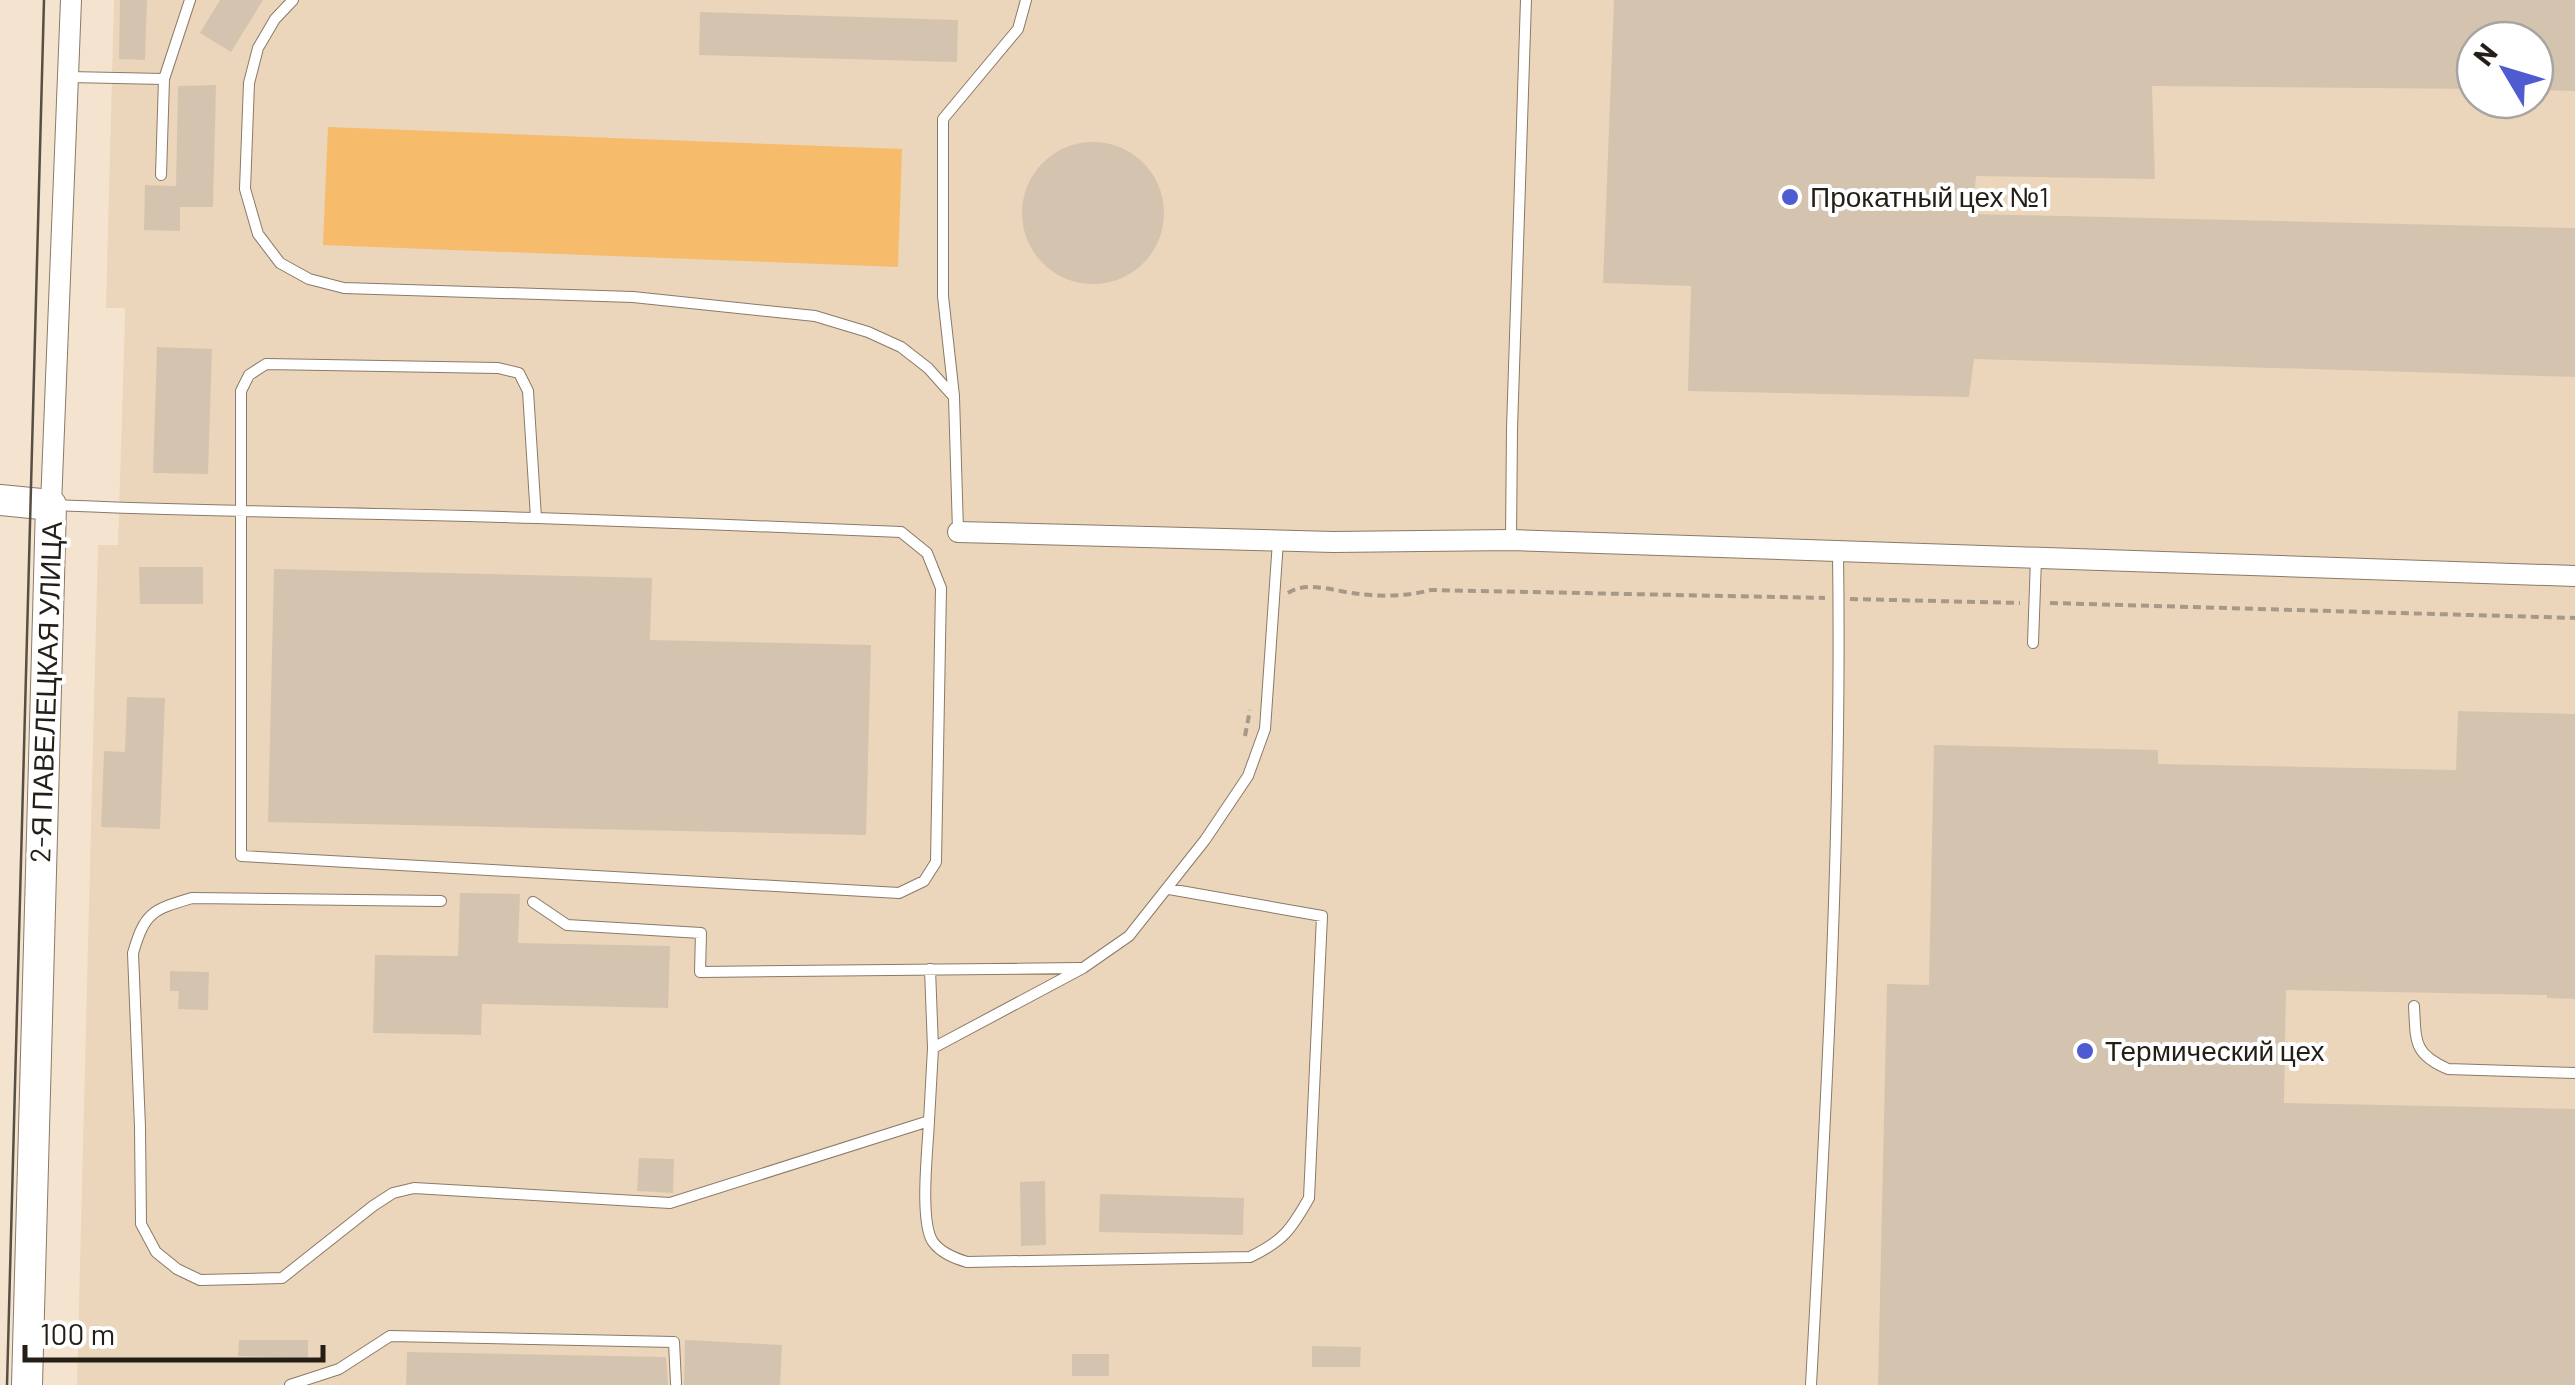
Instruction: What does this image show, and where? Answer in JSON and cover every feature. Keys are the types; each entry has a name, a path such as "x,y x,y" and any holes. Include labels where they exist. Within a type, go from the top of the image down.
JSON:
{"main road":[{"path":"0,500 51,506"},
{"name":"2-Я ПАВЕЛЕЦКАЯ УЛИЦА","path":"27,1385 51,506"}],"street":[{"name":"2-Я ПАВЕЛЕЦКАЯ УЛИЦА","path":"51,506 71,0"},
{"path":"958,532 1278,541 1511,540 2575,576"}],"lane":[{"path":"161,175 164,80 190,0"},
{"path":"293,0 275,19 258,48 249,83 245,189 258,234 280,263 309,279 344,288 633,298 814,316 868,332 901,347 928,368 954,398"},
{"path":"958,532 954,398 943,296 944,119 1018,29 1026,0"},
{"path":"1511,540 1526,0"},
{"path":"68,77 164,80"},
{"path":"51,506 239,511 536,518 901,532 927,552 941,588 936,862 924,881 899,894 241,856 239,511 241,392 248,375 266,364 479,367 519,372 528,392 536,518"},
{"path":"932,1048 1084,968 1129,936 1168,889 1248,776 1266,730 1278,541"},
{"path":"1810,1385 1831,1004 1838,551"},
{"path":"2032,643 2036,558"},
{"path":"930,969 932,1048 925,1225 933,1242 950,1257 967,1262 1250,1257 1276,1245 1309,1198 1322,916 1168,889"},
{"path":"441,901 192,898 159,908 141,925 133,953 141,1224 156,1252 177,1269 200,1280 282,1278 392,1193 414,1188 670,1203 928,1121"},
{"path":"534,902 567,924 700,934 700,972 1084,968"},
{"path":"2414,1006 2416,1044 2429,1061 2438,1065 2575,1073"},
{"path":"290,1385 340,1369 390,1336 674,1342 676,1383"}],"path":[{"path":"1285,601 1288,592 1296,588 1341,589 1354,594 1414,595 1432,590 2575,618"},
{"path":"1244,744 1252,701 1268,695"}],"shaded area":[{"path":"114,0 2575,0 2575,1385 77,1385 98,545 118,545 125,308 106,308"},
{"path":"328,127 902,149 898,267 323,245"}],"building":[{"path":"120,0 147,0 145,60 119,59"},
{"path":"220,0 263,0 231,52 200,33"},
{"name":"Прокатный цех №1","path":"1614,0 2575,0 2575,91 2555,90 2555,20 2455,20 2455,89 2152,86 2155,179 1976,176 1973,214 2575,228 2575,377 1974,359 1969,397 1688,391 1691,286 1603,283"},
{"path":"700,12 958,20 957,62 699,55"},
{"path":"216,85 213,207 180,207 180,231 144,230 145,185 176,186 178,86"},
{"path":"1093,142 1120,147 1143,163 1159,186 1164,213 1159,240 1143,263 1120,279 1093,284 1066,279 1043,263 1027,240 1022,213 1027,186 1043,163 1066,147"},
{"path":"157,347 212,349 208,474 153,473"},
{"path":"139,567 203,567 203,604 140,604"},
{"path":"274,569 652,578 650,640 871,645 866,835 268,822"},
{"path":"127,697 165,698 160,829 101,827 104,751 125,752"},
{"name":"Термический цех","path":"2458,711 2575,714 2575,999 2547,995 2286,990 2284,1103 2575,1109 2575,1385 1878,1385 1887,984 1929,985 1934,745 2158,750 2158,764 2456,770"},
{"path":"460,893 520,894 518,943 670,946 668,1008 482,1004 481,1035 373,1033 375,955 458,956"},
{"path":"170,971 209,972 208,1010 178,1009 179,991 170,991"},
{"path":"639,1158 674,1159 673,1193 637,1191"},
{"path":"1045,1181 1046,1245 1021,1246 1020,1182"},
{"path":"1100,1194 1244,1198 1243,1235 1099,1232"},
{"path":"239,1340 308,1340 308,1358 238,1356"},
{"path":"685,1340 782,1345 780,1385 684,1385"},
{"path":"1312,1346 1361,1347 1360,1367 1312,1367"},
{"path":"407,1352 666,1357 668,1385 406,1385"},
{"path":"1072,1354 1109,1354 1109,1376 1072,1376"}],"tram line":[{"path":"7,1385 44,0"}],"place":[{"name":"Прокатный цех №1","path":"1790,197"},
{"name":"Термический цех","path":"2085,1051"}]}
